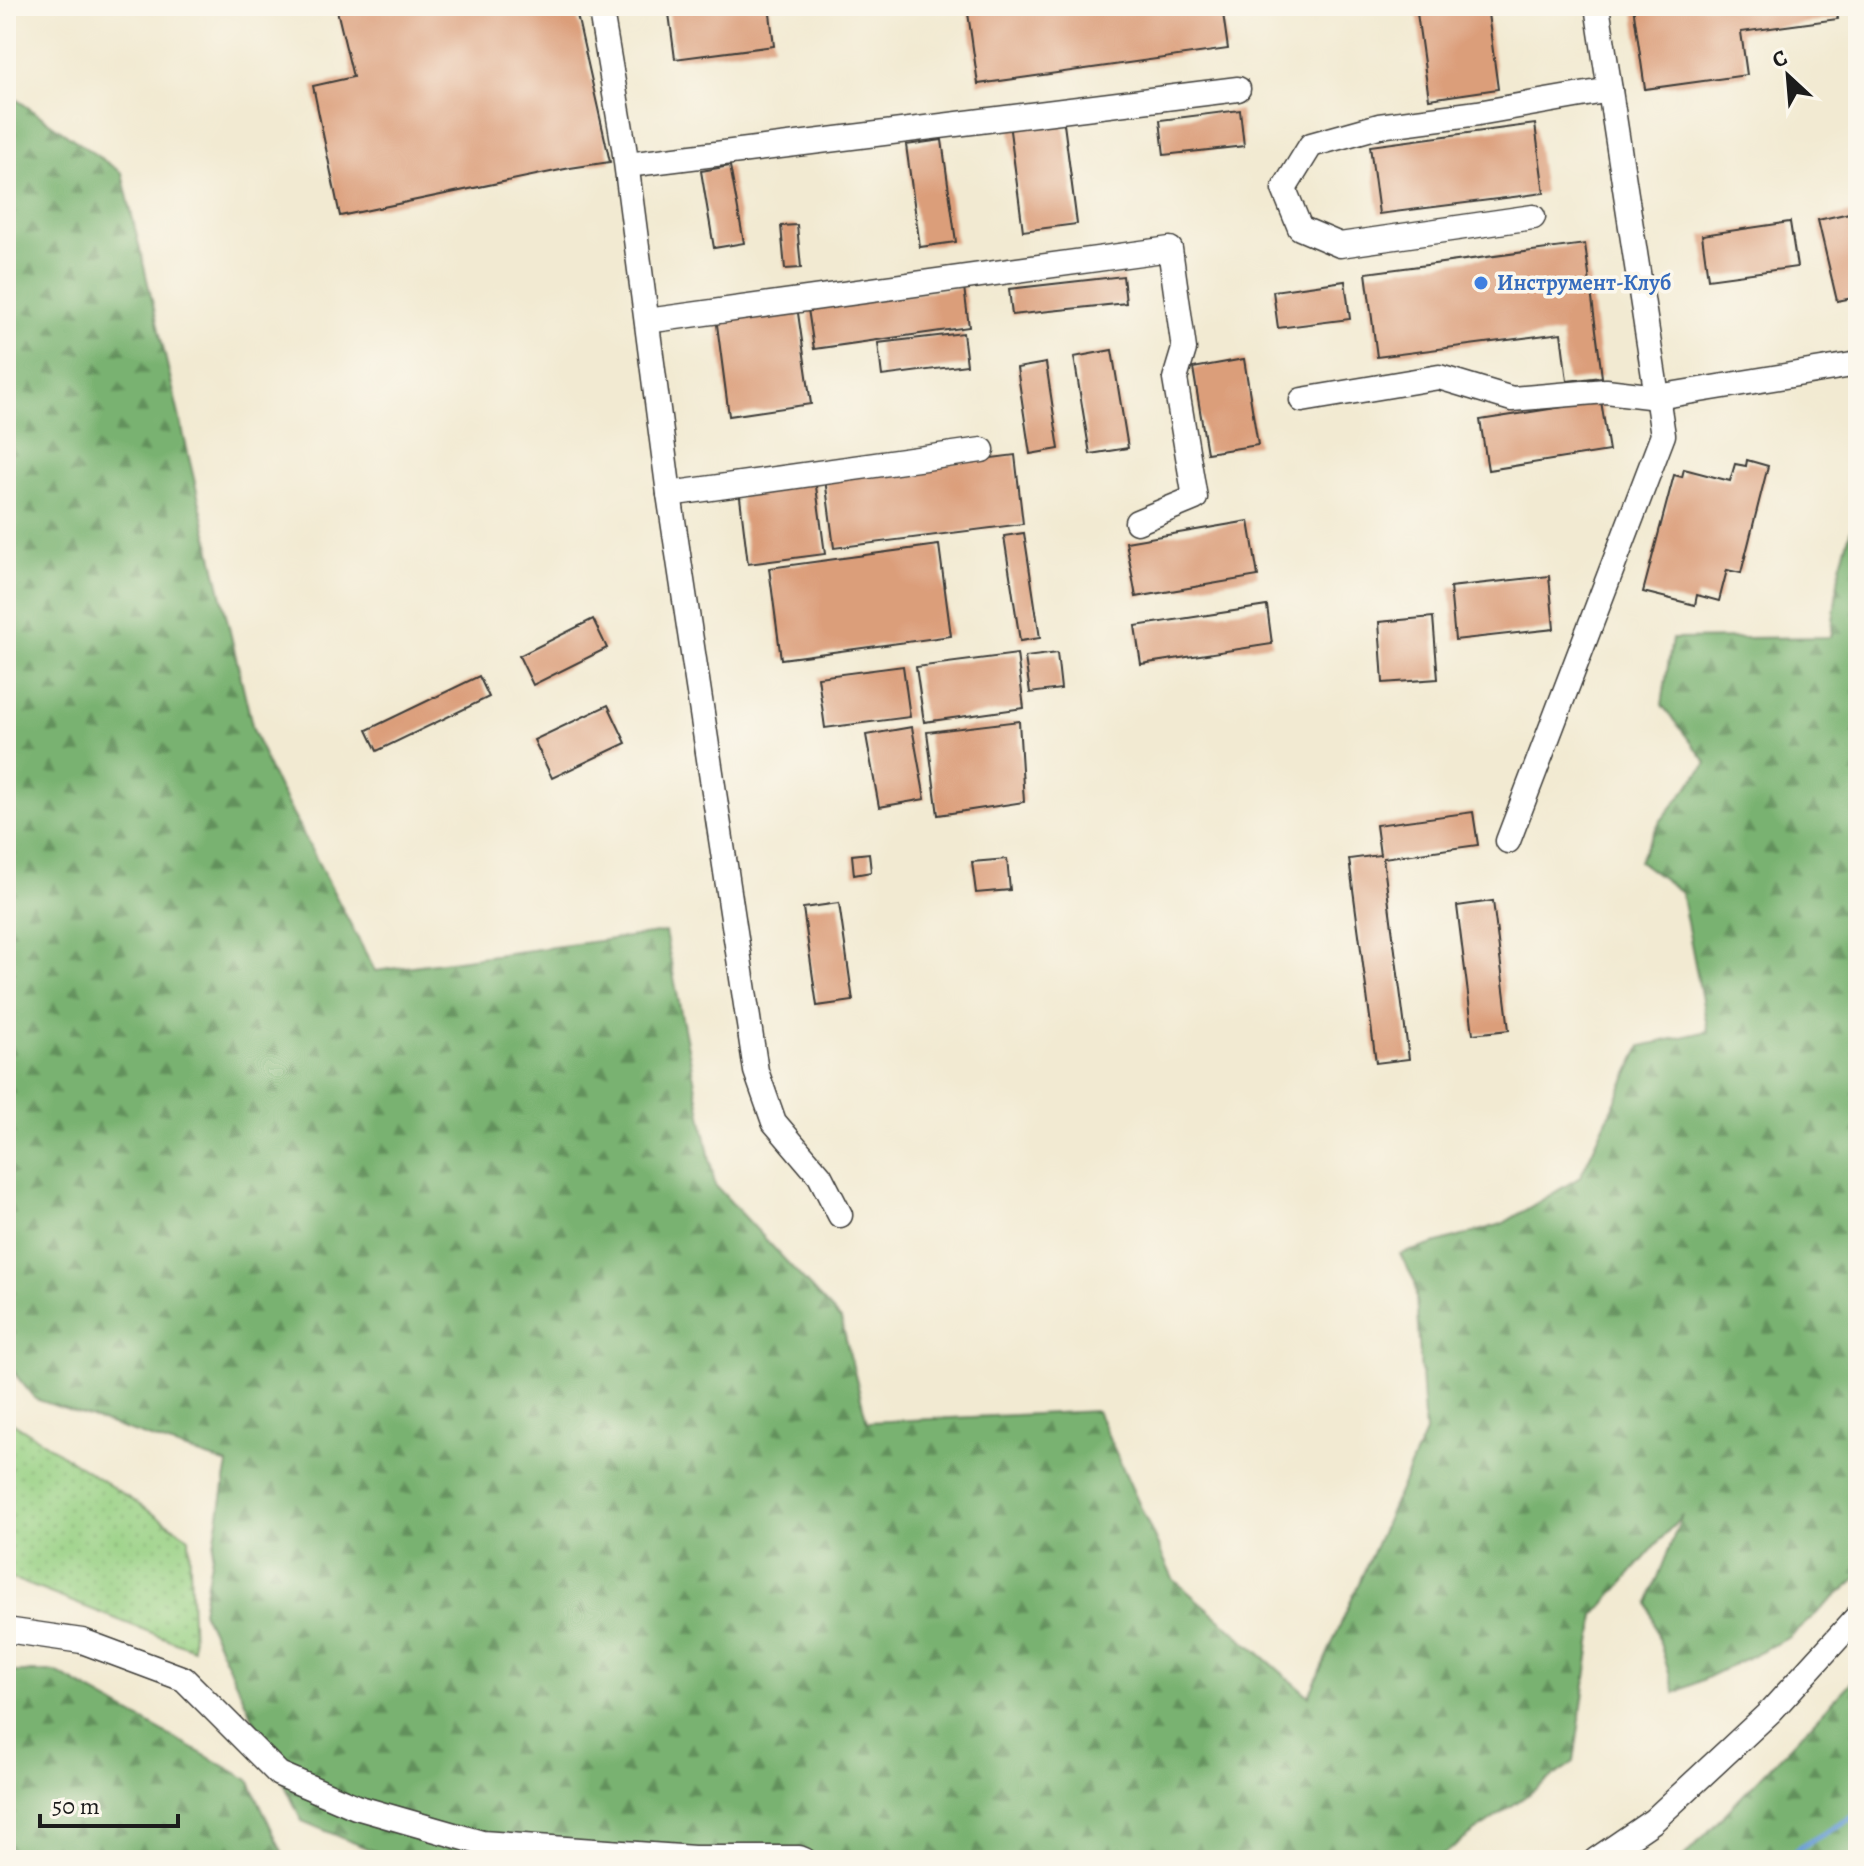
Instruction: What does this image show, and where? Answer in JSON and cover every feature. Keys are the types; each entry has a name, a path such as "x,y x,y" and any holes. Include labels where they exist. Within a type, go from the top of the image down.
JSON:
{"street":[{"path":"600,6 627,165 669,494 756,1071 774,1122 820,1176 840,1215"},
{"path":"1508,841 1663,435 1597,6"},
{"path":"627,165 1238,89"},
{"path":"1533,217 1340,245 1300,228 1284,189 1311,145 1379,126 1610,90"},
{"path":"647,321 1170,249 1184,349 1175,379 1195,498 1137,522"},
{"path":"1302,400 1439,377 1512,399 1606,391 1657,397 1858,364"},
{"path":"669,494 982,450"},
{"path":"1596,1860 1653,1821 1771,1711 1858,1616"},
{"path":"6,1630 82,1641 184,1679 279,1774 356,1807 482,1843 694,1858 804,1860"}],"green space":[{"path":"6,92 122,173 253,729 270,771 375,971 665,932 715,1185 841,1320 867,1422 1097,1411 1173,1579 1309,1696 1425,1433 1415,1282 1400,1254 1502,1224 1580,1177 1641,1046 1708,1031 1681,892 1639,861 1659,823 1707,763 1662,705 1672,639 1831,637 1840,566 1858,506 1858,1577 1790,1637 1675,1693 1648,1603 1682,1515 1595,1615 1574,1762 1435,1860 395,1860 302,1821 202,1611 228,1464 35,1399 6,1363"},
{"path":"6,1418 189,1537 193,1649 6,1576"},
{"path":"6,1672 56,1672 249,1780 286,1860 6,1860"},
{"path":"1858,1675 1858,1860 1681,1860"}],"building":[{"path":"336,6 575,6 610,162 340,216 313,86 353,77"},
{"path":"668,6 769,6 774,46 675,59"},
{"path":"967,6 1222,6 1228,49 978,84"},
{"path":"1416,6 1487,6 1498,89 1429,99"},
{"path":"1633,6 1836,6 1838,19 1741,32 1747,75 1645,89"},
{"path":"1240,110 1244,146 1164,155 1160,120"},
{"path":"1063,116 1077,224 1023,231 1009,123"},
{"path":"1535,124 1544,193 1379,214 1370,146"},
{"path":"942,140 956,242 920,247 906,145"},
{"path":"730,166 744,243 714,248 701,171"},
{"path":"1858,211 1858,297 1837,301 1818,220"},
{"path":"1790,222 1797,267 1708,279 1702,235"},
{"path":"797,225 801,268 785,269 781,226"},
{"path":"1585,244 1602,377 1567,381 1561,333 1377,357 1366,273"},
{"path":"1123,276 1126,303 1012,315 1009,289"},
{"path":"1345,281 1350,319 1278,328 1273,291"},
{"path":"964,287 969,327 814,349 808,309"},
{"path":"797,306 811,404 729,416 716,317"},
{"path":"963,333 967,365 882,376 878,343"},
{"path":"1112,350 1128,448 1090,454 1074,357"},
{"path":"1244,359 1258,445 1207,453 1193,368"},
{"path":"1046,363 1059,449 1030,454 1017,368"},
{"path":"1601,401 1609,451 1488,470 1480,420"},
{"path":"1015,455 1023,524 834,548 825,479"},
{"path":"1747,460 1768,466 1741,573 1727,570 1719,601 1697,595 1695,605 1643,592 1674,475 1682,477 1684,469 1730,481 1735,464 1746,466"},
{"path":"815,479 825,554 748,564 739,489"},
{"path":"1249,521 1258,576 1136,597 1126,542"},
{"path":"1024,533 1040,638 1020,641 1004,536"},
{"path":"939,545 951,636 781,659 769,568"},
{"path":"1549,576 1554,629 1455,640 1450,587"},
{"path":"1267,606 1272,644 1141,664 1135,626"},
{"path":"1433,617 1438,679 1383,683 1379,622"},
{"path":"593,619 607,648 533,685 519,656"},
{"path":"1057,653 1061,689 1030,693 1025,657"},
{"path":"1017,654 1024,708 924,722 916,667"},
{"path":"903,666 910,717 825,728 818,677"},
{"path":"479,676 489,697 377,751 367,730"},
{"path":"608,705 626,743 552,778 534,740"},
{"path":"1019,721 1024,802 938,815 927,732"},
{"path":"912,727 925,799 879,807 866,735"},
{"path":"1473,812 1478,845 1383,858 1409,1059 1376,1063 1349,859 1380,855 1376,825"},
{"path":"869,853 871,872 854,875 852,855"},
{"path":"1007,859 1010,890 976,893 972,862"},
{"path":"1493,901 1509,1030 1473,1034 1457,906"},
{"path":"839,903 853,1001 817,1006 803,908"}],"waterway":[{"path":"1788,1860 1799,1848 1858,1814"}],"place":[{"name":"Инструмент-Клуб","path":"1481,283"}]}
